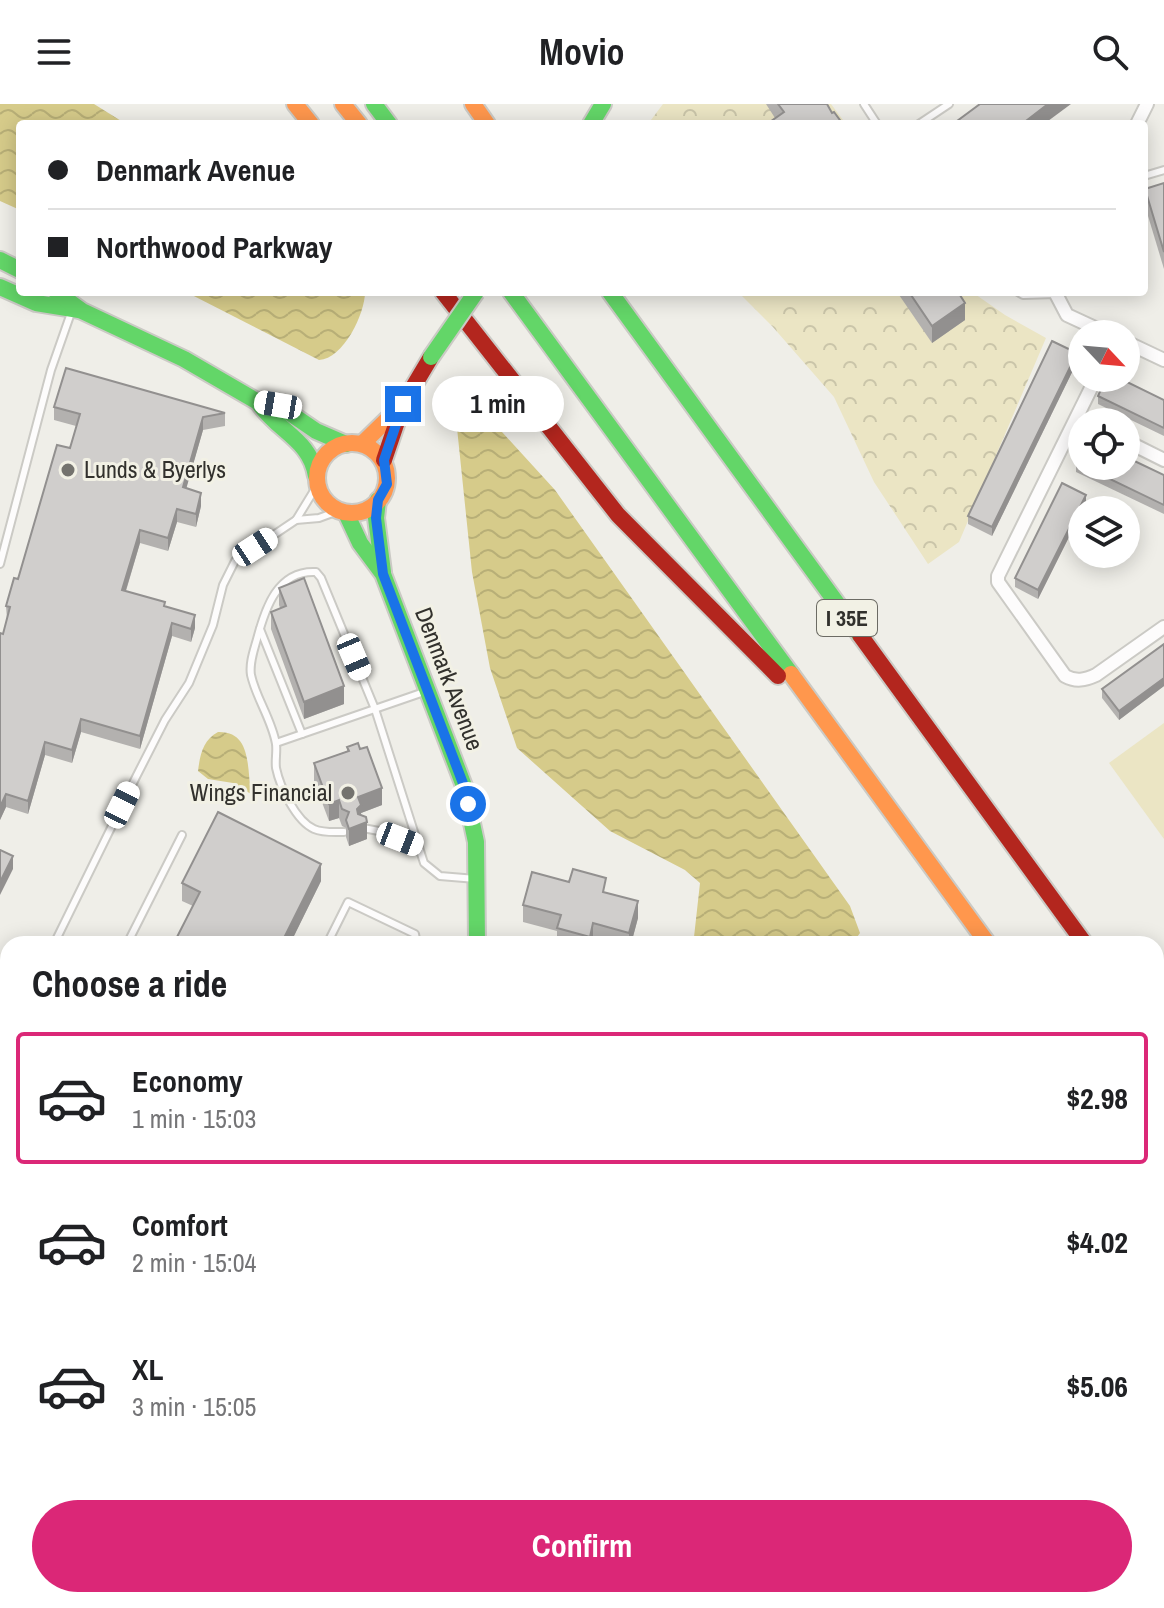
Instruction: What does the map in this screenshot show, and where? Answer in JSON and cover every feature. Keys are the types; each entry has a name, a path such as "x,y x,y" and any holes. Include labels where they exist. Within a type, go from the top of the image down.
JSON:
{"main road":[{"path":"295,104 308,120"},
{"path":"343,104 356,120"},
{"path":"20,296 36,303 76,308"},
{"path":"61,296 76,308 184,359 258,402 278,405 316,431 354,444 384,460"},
{"path":"446,296 618,515 831,730"},
{"path":"258,402 270,420 305,446 314,459 322,497 342,512 356,513 374,506 387,484 384,460 403,404 473,296"},
{"path":"502,296 588,397"},
{"path":"514,296 982,936"},
{"name":"I 35E","path":"613,296 1079,936"},
{"path":"317,480 324,455 339,444 354,444 403,404"},
{"name":"Denmark Avenue","path":"378,500 376,518 383,574 464,786 476,842 477,936"},
{"name":"Denmark Avenue","path":"342,512 383,574"}],"street":[{"path":"1058,296 1067,315 1078,320"},
{"path":"1140,349 1164,360"},
{"path":"1068,445 998,576 998,582 1065,676 1072,680 1084,680 1096,675 1164,627"},
{"path":"1140,448 1164,460"}],"lane":[{"path":"925,120 949,104"},
{"path":"0,564 49,380 76,308"},
{"path":"58,936 165,720 189,683 213,625 223,585 235,561 296,520 317,480"},
{"path":"296,520 342,512"},
{"path":"344,832 311,828 288,802 276,767 276,743 251,674 251,662 272,595 281,585 307,572 316,572 321,578 375,709 424,863 440,876 478,880"},
{"path":"260,629 302,734"},
{"path":"276,743 428,691"},
{"path":"363,828 384,832 417,845"},
{"path":"131,936 182,835"},
{"path":"331,936 348,902 415,936"}],"green space":[{"path":"663,104 831,104 843,120 651,120"},
{"path":"742,296 978,296 1046,338 959,542 928,564 874,482 834,397"},
{"path":"1164,723 1164,839 1109,763"}],"water":[{"path":"0,104 94,104 120,120 16,120 16,208 0,201"},
{"path":"194,296 365,296 357,323 344,344 328,358 319,360"},
{"path":"470,397 555,490 850,906 860,933 858,936 694,936 700,883 685,870 610,831 517,748 490,668 472,572 457,428"},
{"path":"218,732 229,733 242,745 248,763 251,794 233,783 208,779 198,771 206,744"}],"building":[{"path":"778,104 827,104 840,120 773,120 784,112"},
{"path":"980,104 1048,104 1027,120 958,120"},
{"path":"1164,183 1164,252 1148,199 1148,188"},
{"path":"912,296 961,296 965,303 932,326"},
{"path":"1052,341 1068,349 1068,371 992,527 968,516"},
{"path":"66,368 225,413 203,417 183,487 201,493 196,514 177,509 168,538 140,530 122,590 165,602 164,606 195,615 191,629 172,623 140,736 81,719 72,750 45,742 28,801 6,794 0,807 0,633 3,634 10,607 6,606 14,578 18,579 57,445 70,448 80,414 54,407"},
{"path":"1140,388 1164,400 1164,428 1140,416 1140,408 1123,408 1098,396 1100,392 1140,392"},
{"path":"1140,464 1164,475 1164,505 1112,480 1140,480"},
{"path":"1062,483 1086,495 1068,496 1068,531 1038,590 1015,578"},
{"path":"304,578 344,686 304,702 271,612 286,606 279,588"},
{"path":"1164,644 1164,678 1119,711 1102,689"},
{"name":"Wings Financial","path":"358,743 360,749 367,747 382,788 358,797 361,805 357,809 358,814 366,817 367,822 349,829 346,820 349,812 342,809 339,800 329,804 314,763 349,751 347,747"},
{"path":"218,812 321,864 285,936 178,936 200,892 182,883"},
{"path":"0,850 13,856 0,882"},
{"path":"573,869 606,878 603,892 638,901 629,933 593,923 590,936 586,936 557,928 561,915 523,905 532,872 569,882"}],"traffic: fast":[{"path":"374,104 386,120"},
{"path":"593,120 603,104"},
{"path":"0,260 16,268"},
{"path":"0,287 16,294"},
{"path":"20,296 36,303 79,310"},
{"path":"61,296 82,311 184,359 258,402 278,405 316,431 346,444"},
{"path":"431,357 473,296"},
{"path":"514,296 791,674"},
{"path":"613,296 860,635"},
{"path":"258,402 300,444 313,463 316,476"},
{"path":"378,500 376,518 383,572"},
{"path":"346,513 360,543 383,574 464,786 476,842 477,936"}],"traffic: slow":[{"path":"295,104 308,120"},
{"path":"343,104 356,120"},
{"path":"473,104 484,120"},
{"path":"363,443 399,408"},
{"path":"352,443 377,453 387,478 377,503 352,513 327,503 317,478 327,453 352,443"},
{"path":"791,674 982,936"}],"traffic: jam":[{"path":"446,296 618,515 778,676"},
{"path":"384,460 403,404 431,357"},
{"path":"860,635 1079,936"}],"place":[{"name":"Lunds & Byerlys","path":"68,470"},
{"name":"Wings Financial","path":"348,793"}],"route":[{"path":"403,404 384,460 387,484 378,500 376,518 383,574 464,786 468,804"}]}
